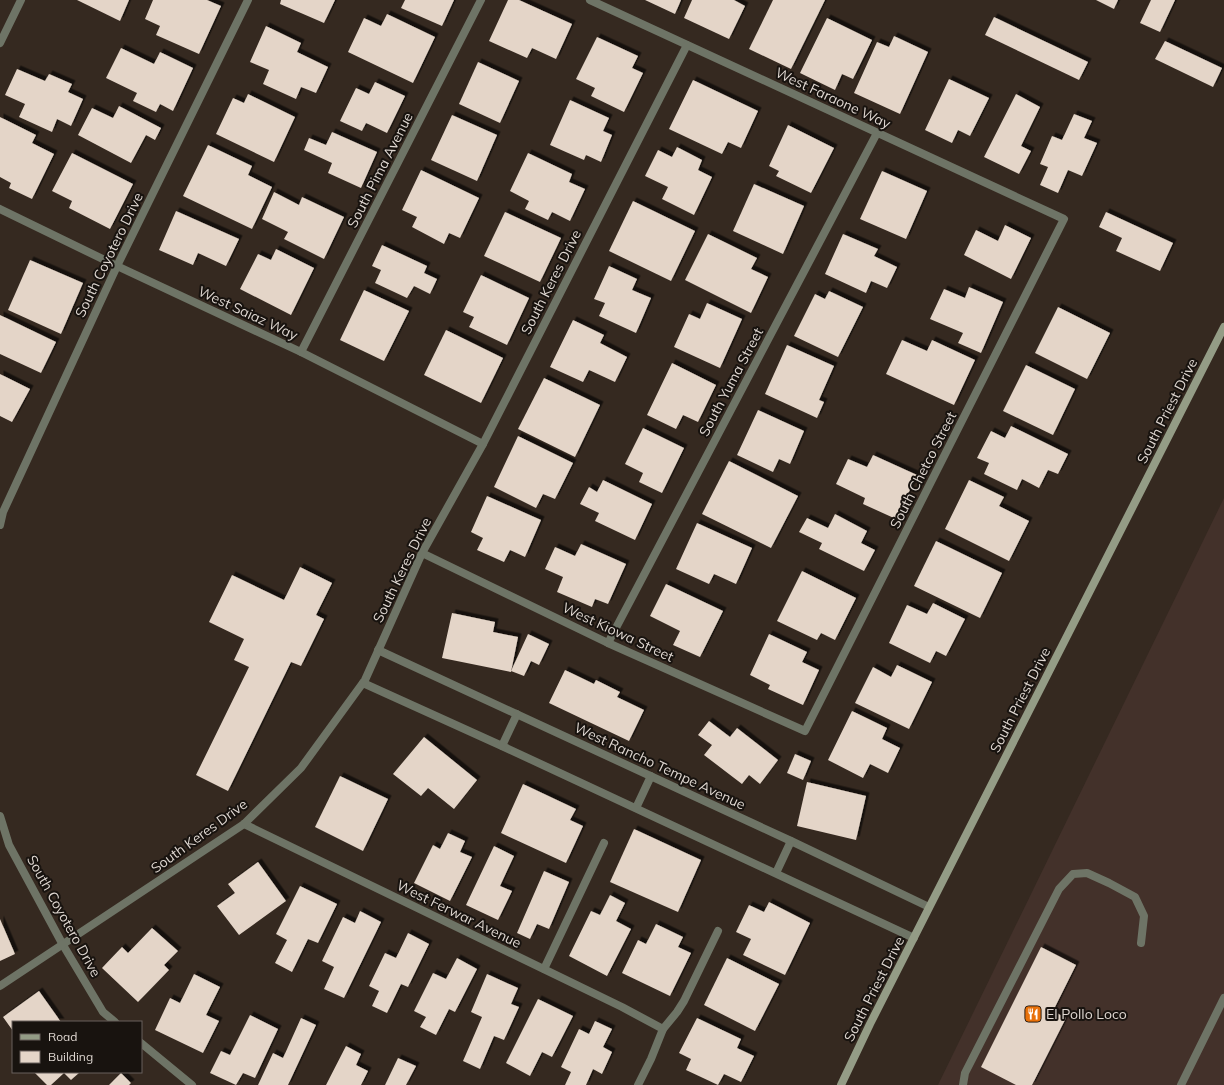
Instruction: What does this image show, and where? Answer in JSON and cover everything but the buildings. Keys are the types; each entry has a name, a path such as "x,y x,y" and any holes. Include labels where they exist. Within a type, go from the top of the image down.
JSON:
{"main road":[{"name":"South Priest Drive","path":"841,1085 929,907 1224,327"}],"street":[{"path":"0,43 21,0"},
{"name":"South Coyotero Drive","path":"0,525 2,512 117,266 248,0"},
{"name":"South Pima Avenue","path":"302,352 481,0"},
{"name":"West Faraone Way","path":"590,0 1064,219"},
{"name":"South Keres Drive","path":"0,986 244,824 301,768 363,683 422,553 483,444 687,45"},
{"name":"South Yuma Street","path":"608,643 877,133"},
{"name":"West Saiaz Way","path":"0,209 117,266 302,352 483,444"},
{"name":"South Chetco Street","path":"805,731 1064,219"},
{"name":"West Kiowa Street","path":"422,553 608,643 805,731"},
{"name":"West Rancho Tempe Avenue","path":"378,650 791,841 929,907"},
{"path":"363,683 636,808 914,938"},
{"path":"502,746 517,714"},
{"path":"636,808 651,776"},
{"name":"South Coyotero Drive","path":"0,816 9,845 63,945 103,1012 115,1021"},
{"name":"West Ferwar Avenue","path":"244,824 622,1007 663,1029"},
{"path":"776,873 791,841"},
{"path":"544,969 604,843"},
{"path":"963,1085 965,1073 1059,889 1073,874 1087,874 1109,883 1135,897 1144,916 1141,943"},
{"path":"638,1085 651,1059 663,1029 684,1001 718,931"},
{"path":"1181,1085 1224,998"},
{"path":"142,1044 192,1085"}],"shaded area":[{"path":"1224,498 1224,1085 938,1085"}],"place":[{"name":"El Pollo Loco","path":"1033,1014"}]}
